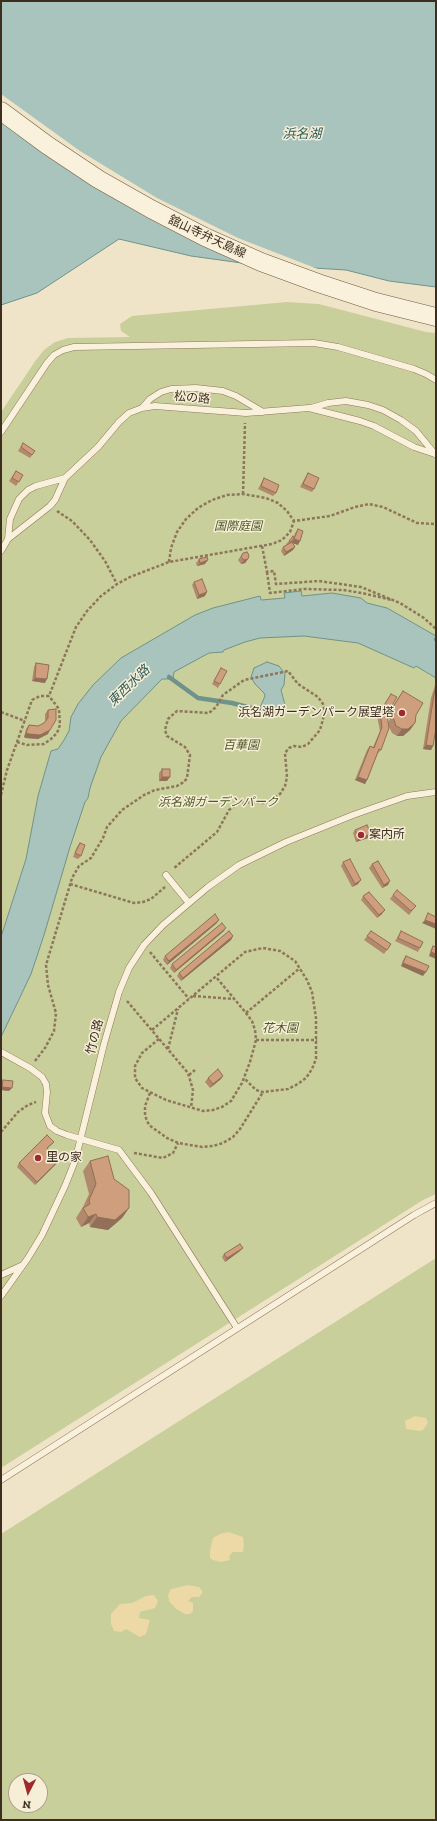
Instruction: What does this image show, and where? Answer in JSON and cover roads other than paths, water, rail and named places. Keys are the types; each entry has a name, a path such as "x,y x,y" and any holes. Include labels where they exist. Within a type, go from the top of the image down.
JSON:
{"main road":[{"name":"舘山寺弁天島線","path":"1,111 47,145 98,179 151,210 205,237 261,262 318,283 376,302 436,317"}],"lane":[{"path":"1,432 47,363 54,355 63,350 74,347 314,343 338,348 414,369 436,380"},
{"path":"142,408 150,399 161,392 171,389 196,388 223,391 236,396 263,412"},
{"path":"309,408 328,403 346,401 368,405 383,410 401,420 416,431 436,455"},
{"name":"松の路","path":"1,551 8,539 56,500 65,478 98,447 119,422 129,414 142,408 155,406 246,413 309,408 374,426 414,447 436,455"},
{"path":"8,539 10,519 13,508 19,499 36,486 65,478"},
{"name":"竹の路","path":"1,1296 23,1265 54,1211 75,1161 104,1044 119,992 129,968 144,945 163,925 208,887 239,866 286,842 354,815 407,796 436,792"},
{"path":"166,875 189,903"},
{"path":"1,1052 37,1072 46,1084 45,1113 50,1126 57,1131 119,1150 151,1193 237,1328"},
{"path":"1,1480 414,1215 436,1203"},
{"path":"1,1275 23,1265"}],"water":[{"name":"浜名湖","path":"1,1 436,1 436,287 389,281 346,270 249,264 191,256 119,239 37,293 1,305"},
{"name":"東西水路","path":"301,591 302,596 332,593 361,598 367,603 387,608 436,636 434,640 436,641 436,678 416,666 414,668 358,643 304,636 260,638 245,642 224,650 223,652 209,653 174,672 173,679 162,679 121,721 101,757 70,847 31,974 1,1037 1,937 26,859 38,796 51,751 58,749 64,740 69,731 71,717 78,704 93,685 121,658 195,615 213,608 260,596 261,600 285,598 284,593"},
{"path":"267,662 279,666 285,674 284,685 281,690 285,705 271,712 259,710 265,696 251,677 254,668"}],"waterway":[{"path":"169,677 198,698 232,703 259,710"}],"place":[{"name":"浜名湖ガーデンパーク展望塔","path":"402,713"},
{"name":"案内所","path":"361,835"},
{"name":"里の家","path":"38,1158"}],"park label":[{"name":"国際庭園","path":"238,527"},
{"name":"百華園","path":"241,746"},
{"name":"浜名湖ガーデンパーク","path":"218,803"},
{"name":"花木園","path":"280,1029"}]}
